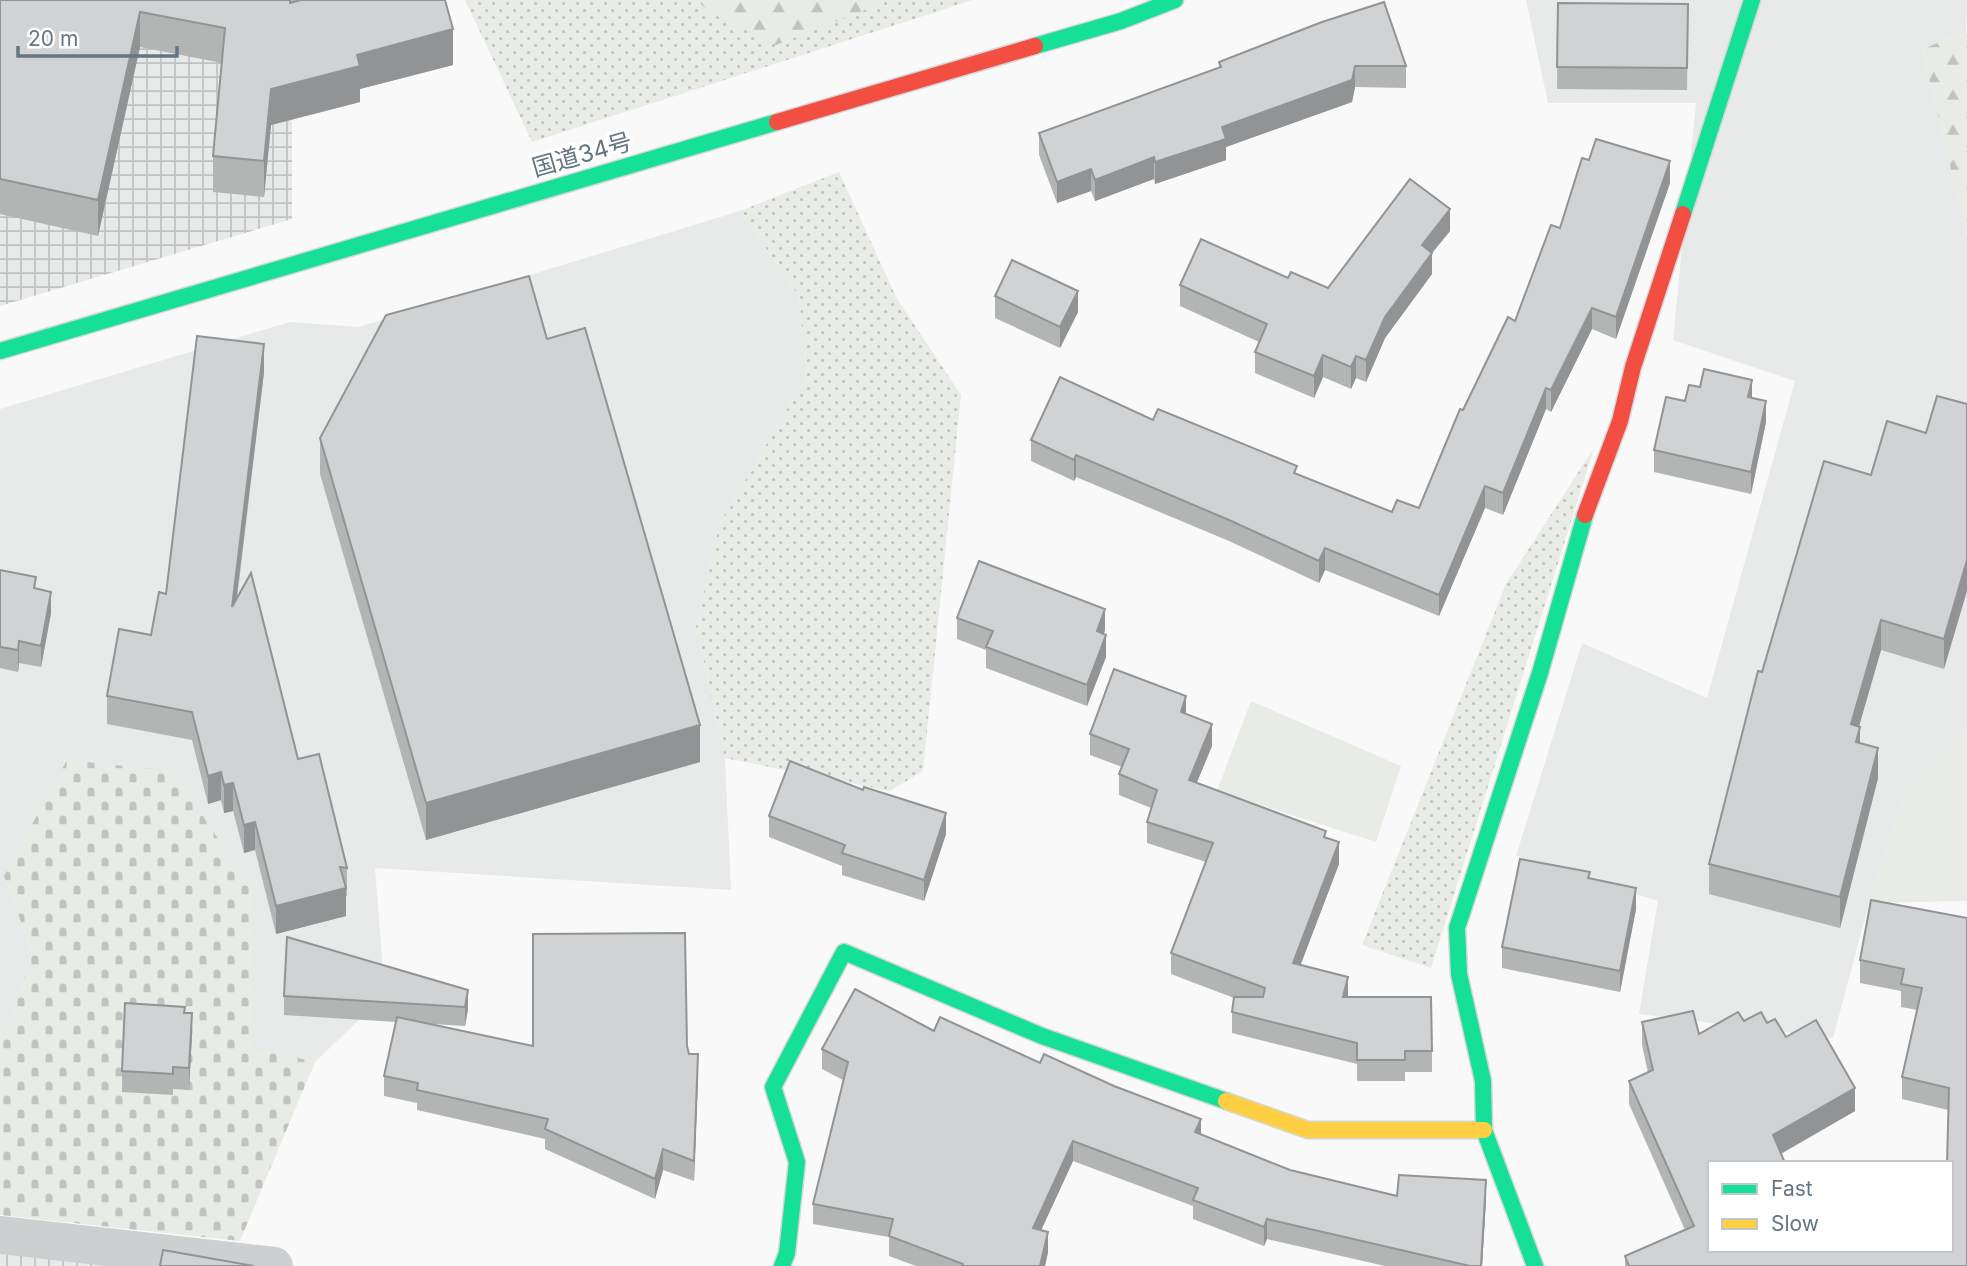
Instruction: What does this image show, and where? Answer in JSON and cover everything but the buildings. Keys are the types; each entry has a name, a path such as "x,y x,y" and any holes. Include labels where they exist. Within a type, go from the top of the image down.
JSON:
{"main road":[{"name":"国道34号","path":"0,351 1121,21 1175,0"},
{"path":"1535,1266 1484,1130 1483,1081 1459,974 1457,928 1540,673 1586,512 1620,421 1633,367 1752,0"},
{"path":"782,1266 787,1253 797,1162 773,1087 844,952 1042,1036 1308,1130 1484,1130"}],"street":[{"path":"0,1235 274,1266"}],"shaded area":[{"path":"0,0 313,0 292,105 292,219 0,306"},
{"path":"1526,0 1967,0 1966,32 1922,49 1967,236 1967,729 1902,803 1869,903 1833,1038 1639,1014 1658,901 1516,856 1582,643 1707,698 1795,381 1673,340 1696,103 1548,103"},
{"path":"740,211 799,296 807,375 720,523 696,626 725,758 731,890 375,868 385,995 315,1062 252,1048 252,890 4,876 32,952 10,1022 0,1033 0,409 290,322 359,327"},
{"path":"0,1250 143,1266 0,1266"}],"green space":[{"path":"465,0 973,0 532,142"},
{"path":"696,0 890,0 776,45 710,12"},
{"path":"1966,32 1967,36 1967,236 1922,49"},
{"path":"839,172 896,297 961,395 923,771 890,791 725,758 696,626 720,523 807,375 799,296 740,211"},
{"path":"1594,448 1431,968 1362,945 1506,584"},
{"path":"1251,701 1401,766 1376,842 1217,791"},
{"path":"1967,729 1967,901 1869,903 1902,803"},
{"path":"67,760 173,771 252,890 252,1047 315,1062 240,1241 0,1215 0,1033 10,1022 32,952 4,876"}],"traffic: fast":[{"path":"1035,46 1121,21 1175,0"},
{"path":"1683,214 1752,0"},
{"path":"0,351 777,122"},
{"path":"1535,1266 1484,1130 1483,1081 1459,974 1457,928 1540,673 1585,515"},
{"path":"782,1266 787,1253 797,1162 773,1087 844,952 1042,1036 1226,1101"}],"traffic: slow":[{"path":"1226,1101 1308,1130 1484,1130"}],"traffic: jam":[{"path":"777,122 1035,46"},
{"path":"1585,515 1620,421 1633,367 1683,214"}]}
